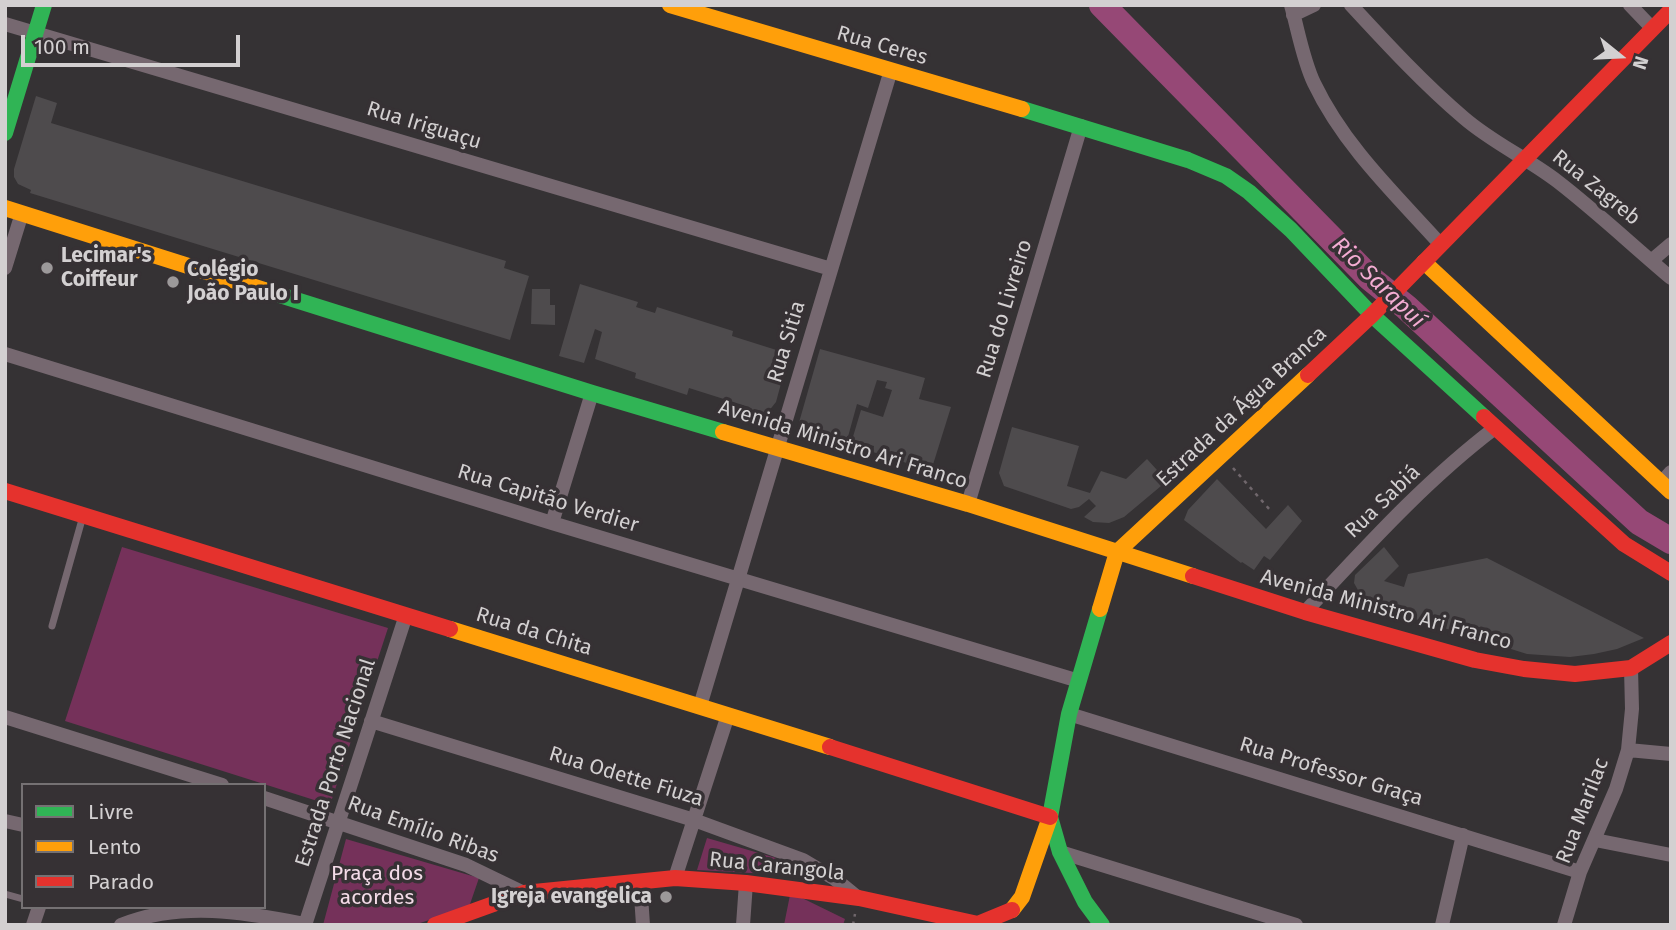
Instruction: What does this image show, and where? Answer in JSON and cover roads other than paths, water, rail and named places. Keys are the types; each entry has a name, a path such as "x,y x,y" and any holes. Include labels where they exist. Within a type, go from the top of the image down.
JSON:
{"street":[{"path":"5,134 44,5"},
{"name":"Rua Ceres","path":"670,5 1081,126 1188,160 1226,176 1249,192 1291,230 1372,315 1625,544 1671,573"},
{"path":"1314,5 1292,10 1313,81 1334,120 1354,148 1441,245"},
{"name":"Rua Zagreb","path":"1351,5 1464,119 1498,144 1558,181 1671,278"},
{"path":"1630,5 1652,28"},
{"name":"Estrada da Água Branca","path":"1117,552 1372,315 1671,10"},
{"name":"Rua Iriguaçu","path":"5,24 831,269"},
{"name":"Rua Sitia","path":"700,706 891,70"},
{"name":"Rua do Livreiro","path":"968,504 1081,126"},
{"name":"Avenida Ministro Ari Franco","path":"5,208 592,394 968,504 1304,612 1475,660 1524,669 1575,674 1631,668 1663,653 1671,643"},
{"path":"5,268 22,214"},
{"path":"1651,261 1671,244"},
{"path":"1424,262 1667,482"},
{"name":"Rua Capitão Verdier","path":"5,354 552,523 1079,681"},
{"path":"552,523 592,394"},
{"name":"Rua Sabiá","path":"1304,612 1380,532 1468,448 1495,428"},
{"name":"Rua da Chita","path":"5,491 1050,817"},
{"path":"1102,925 1085,902 1060,852 1050,817 1069,714 1117,552"},
{"name":"Estrada Porto Nacional","path":"305,924 406,615"},
{"name":"Rua Marilac","path":"1564,925 1580,872 1629,750 1631,668"},
{"name":"Rua Professor Graça","path":"1069,714 1580,872"},
{"path":"675,878 728,715"},
{"path":"5,717 216,783"},
{"name":"Rua Odette Fiuza","path":"371,721 694,820 803,860 858,897"},
{"path":"1629,750 1671,754"},
{"name":"Rua Emílio Ribas","path":"266,799 466,865 524,894"},
{"name":"Rua Carangola","path":"436,925 524,894 675,878 746,883 858,897 978,925 1010,912 1022,897 1050,817"},
{"path":"1442,925 1463,835"},
{"path":"1595,840 1671,855"},
{"path":"1060,852 1296,925"},
{"path":"640,881 643,925"},
{"path":"743,925 746,883"},
{"path":"121,925 168,912 210,910 305,924"}],"lane":[{"path":"52,626 83,515"}],"waterway":[{"name":"Rio Sarapuí","path":"1097,5 1110,13"},
{"name":"Rio Sarapuí","path":"1102,5 1370,278 1406,307 1639,522 1671,541"}],"place":[{"name":"Lecimar's Coiffeur","path":"47,268"},
{"name":"Colégio João Paulo I","path":"173,282"},
{"name":"Igreja evangelica","path":"666,897"}],"park label":[{"name":"Praça dos acordes","path":"377,886"}]}
